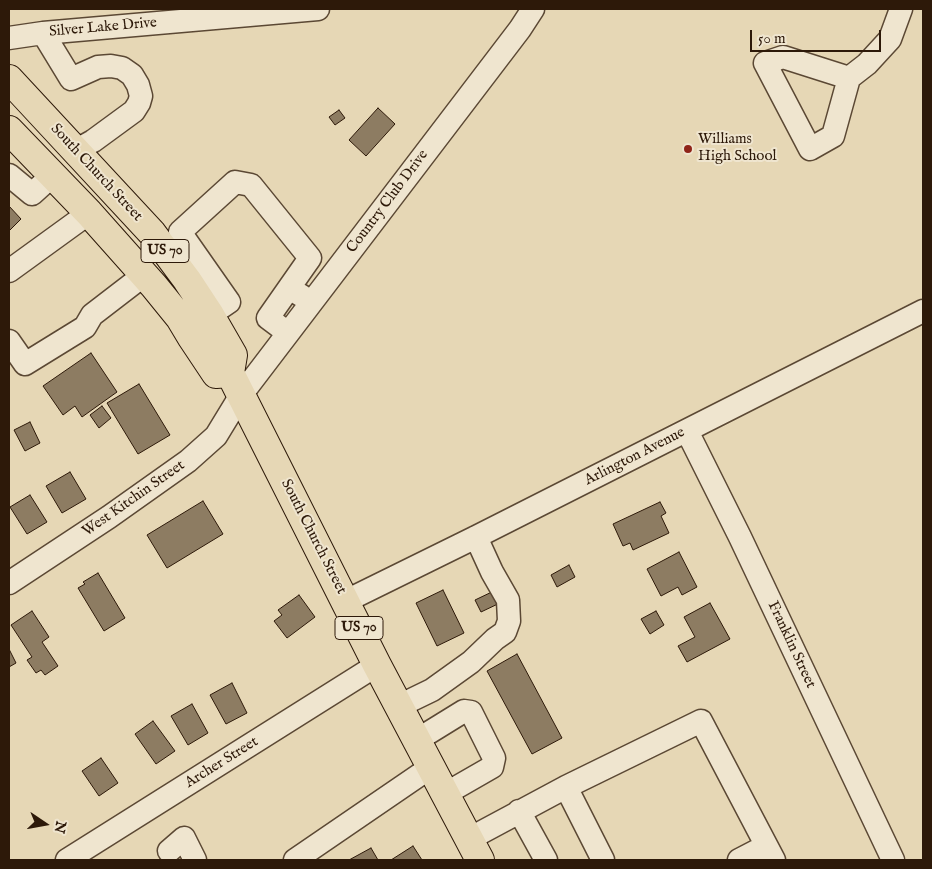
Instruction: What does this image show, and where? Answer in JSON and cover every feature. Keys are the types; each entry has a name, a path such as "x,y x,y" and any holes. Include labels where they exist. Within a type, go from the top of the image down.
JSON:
{"main road":[{"name":"South Church Street","path":"9,79 145,226 174,244 187,280 233,355 236,384 377,665 475,849"},
{"name":"US 70","path":"17,139 89,213 144,275 180,318 216,374 236,384"}],"street":[{"name":"Silver Lake Drive","path":"9,38 43,33 318,9"},
{"name":"Country Club Drive","path":"236,384 288,332 311,303 520,29 533,9"},
{"path":"849,78 867,64 890,39 902,9"},
{"path":"43,33 71,79 98,67 111,66 122,68 132,75 138,85 141,96 134,111 93,141 75,151"},
{"path":"17,139 13,168 9,173 32,194 53,175"},
{"path":"174,244 235,182 251,185 310,258 332,275"},
{"path":"9,271 89,213"},
{"path":"288,332 268,318 310,258"},
{"path":"9,340 26,364 85,327 92,315 144,275"},
{"path":"289,288 311,303"},
{"name":"Arlington Avenue","path":"346,601 476,538 923,311"},
{"name":"West Kitchin Street","path":"9,584 110,517 188,461 216,436 236,384"},
{"name":"Franklin Street","path":"688,431 893,860"},
{"path":"399,706 432,690 471,662 505,632 509,621 508,600 476,538"},
{"name":"Archer Street","path":"67,860 377,665"},
{"path":"417,740 464,711 471,712 494,758 492,767 445,794"},
{"path":"475,849 519,811 566,786 701,722 770,853 739,860"},
{"path":"296,860 431,767"},
{"path":"566,786 603,860"},
{"path":"519,811 546,860"},
{"path":"169,851 184,838 195,860"}],"building":[{"path":"378,108 395,124 366,156 349,140"},
{"path":"339,110 345,118 335,125 329,117"},
{"path":"9,206 21,219 9,231"},
{"path":"91,353 117,392 82,417 75,406 63,415 43,386"},
{"path":"139,384 170,435 138,454 107,403"},
{"path":"102,406 111,418 99,428 90,415"},
{"path":"30,422 40,443 25,451 14,430"},
{"path":"70,472 86,499 62,513 46,486"},
{"path":"30,495 47,522 27,534 10,507"},
{"path":"203,501 223,534 167,568 147,535"},
{"path":"660,502 666,513 661,516 669,533 633,550 630,543 623,546 613,524"},
{"path":"679,552 697,587 682,595 678,587 661,596 647,569"},
{"path":"569,565 575,577 557,587 551,575"},
{"path":"98,573 125,618 104,631 78,588 85,584 83,582"},
{"path":"443,590 464,633 437,646 416,603"},
{"path":"496,590 502,602 481,612 475,600"},
{"path":"299,595 315,617 287,638 274,621 282,615 278,610"},
{"path":"710,603 730,639 687,662 678,646 695,637 684,617"},
{"path":"32,611 49,637 42,642 58,666 45,675 41,670 36,673 27,660 32,657 11,625"},
{"path":"656,611 664,625 650,634 641,619"},
{"path":"9,649 16,663 9,667"},
{"path":"517,654 562,738 532,754 487,671"},
{"path":"232,683 247,713 226,724 210,695"},
{"path":"192,704 208,733 188,745 171,716"},
{"path":"153,721 175,751 156,764 135,734"},
{"path":"101,758 118,783 99,796 82,771"},
{"path":"413,846 422,860 391,860"},
{"path":"371,848 378,860 349,860"}],"place":[{"name":"Williams High School","path":"688,149"}]}
